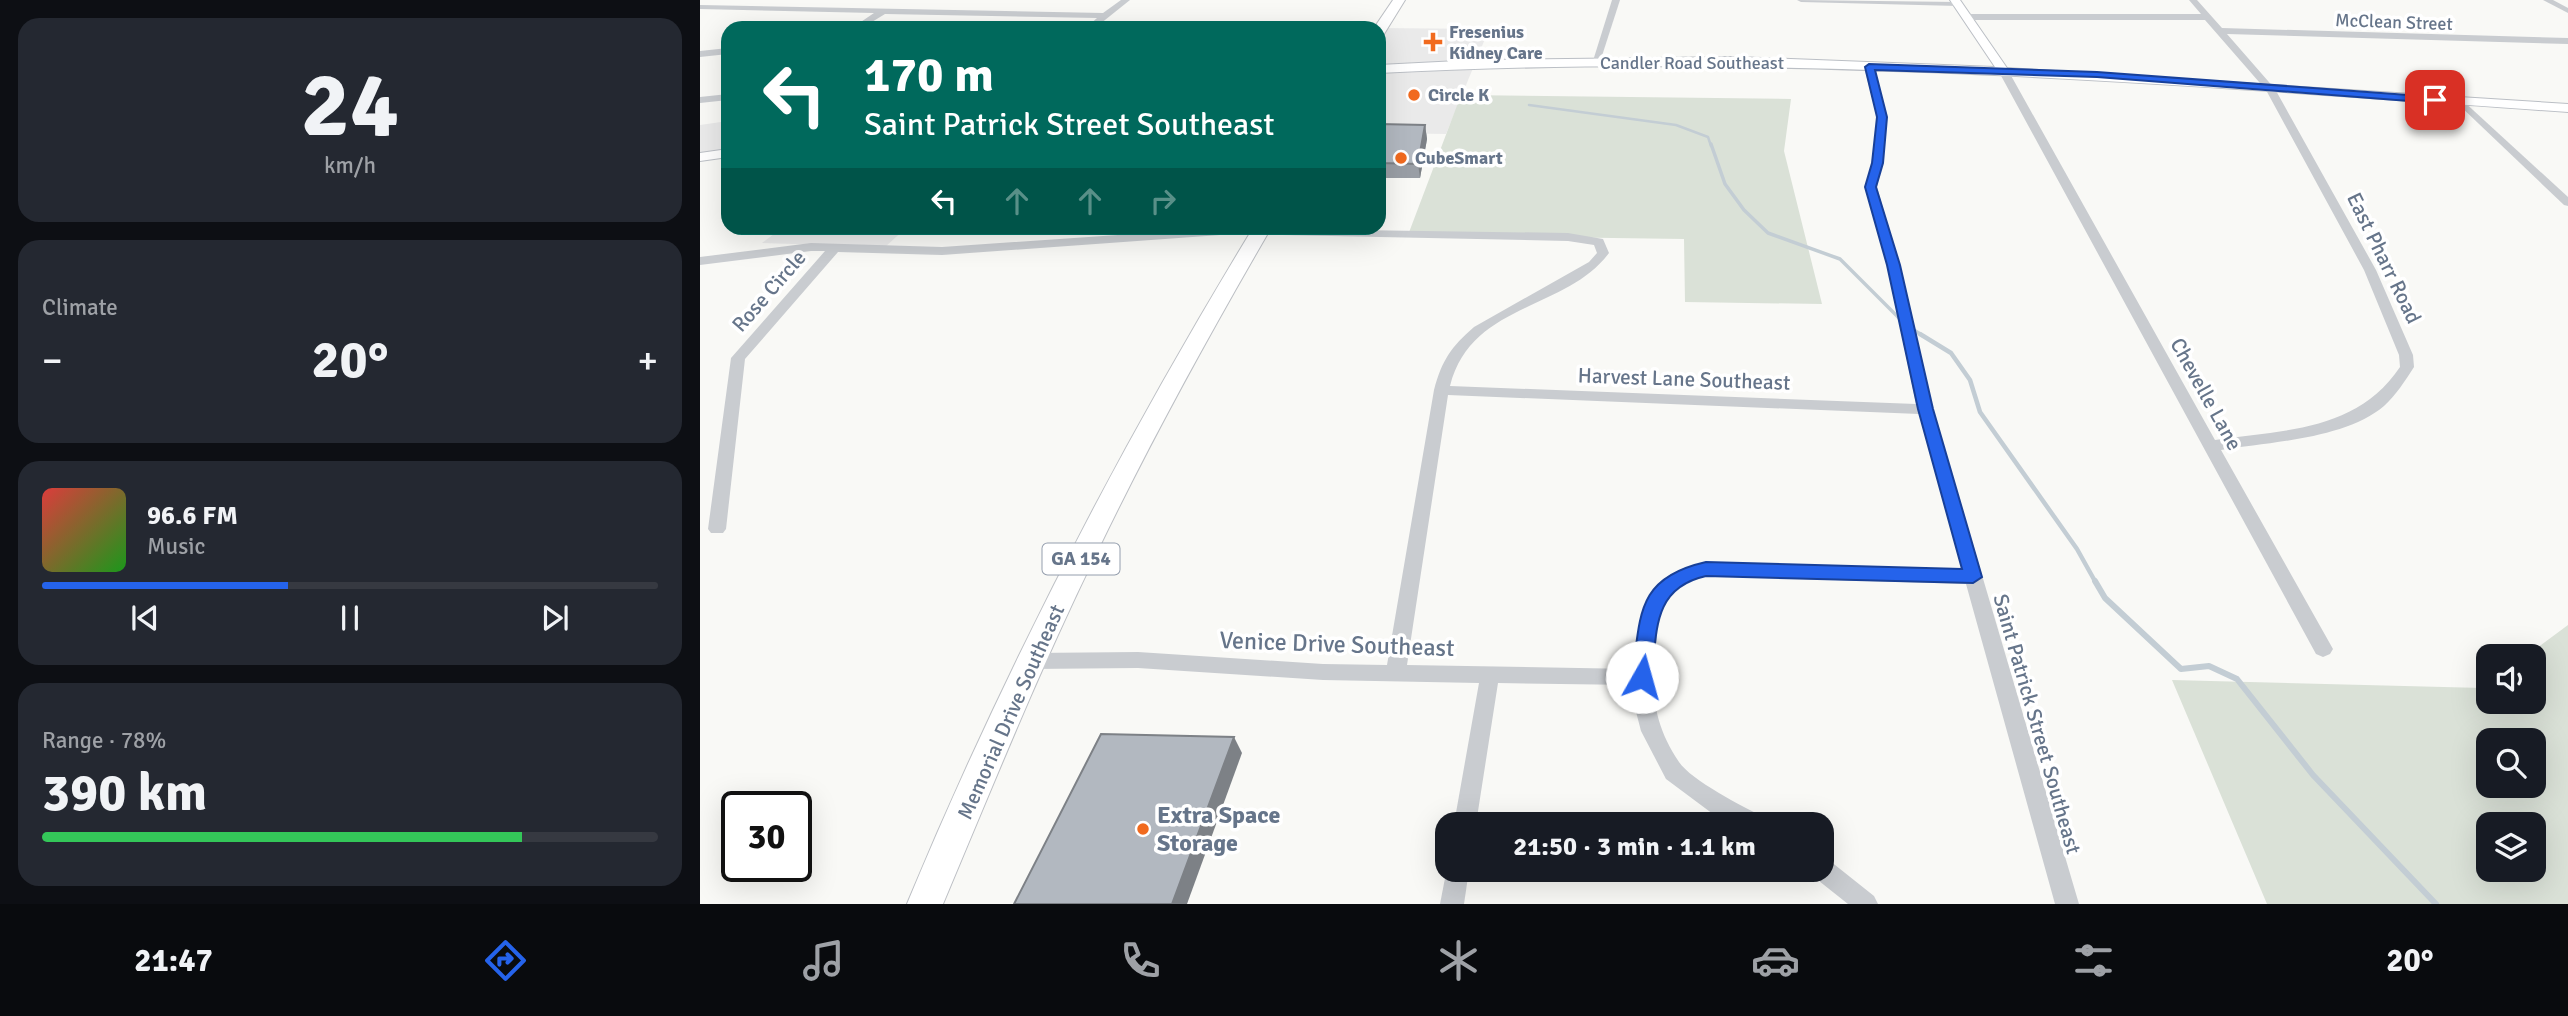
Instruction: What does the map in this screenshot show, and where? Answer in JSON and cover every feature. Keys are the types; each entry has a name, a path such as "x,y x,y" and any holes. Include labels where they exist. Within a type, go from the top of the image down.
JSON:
{"main road":[{"path":"1385,21 1399,0"},
{"path":"1956,2 2004,72"},
{"name":"Candler Road Southeast","path":"1386,69 1595,62 1738,61 2097,75 2568,108"},
{"path":"700,157 721,154"},
{"name":"Memorial Drive Southeast","path":"925,904 1031,661 1171,383 1258,235"}],"street":[{"path":"811,9 833,0"},
{"path":"1099,21 1126,0"},
{"path":"1595,62 1616,0"},
{"path":"1801,0 1956,2"},
{"path":"2193,0 2270,89"},
{"path":"2547,0 2568,11"},
{"path":"700,7 1105,16"},
{"path":"868,21 884,11"},
{"path":"1967,17 2207,17"},
{"name":"McClean Street","path":"2220,31 2568,41"},
{"path":"700,54 721,52"},
{"name":"Saint Patrick Street Southeast","path":"1869,67 1882,117 1877,163 1871,187 1893,265 1925,409 2067,904"},
{"name":"Chevelle Lane","path":"2004,72 2323,649"},
{"name":"East Pharr Road","path":"2211,446 2269,437 2355,416 2376,404 2407,368 2406,355 2371,270 2270,89"},
{"path":"700,100 721,98"},
{"path":"2461,102 2568,203"},
{"path":"1386,233 1591,239 1603,247 1600,258 1584,272 1500,317 1469,339 1449,362 1441,390 1396,672"},
{"path":"700,261 780,249 942,251 1164,235"},
{"name":"Rose Circle","path":"717,528 738,358 834,249"},
{"name":"Harvest Lane Southeast","path":"1441,390 1925,409"},
{"path":"1729,812 1672,772 1651,731 1642,677 1650,616 1662,589 1686,573 1706,569 1973,577"},
{"name":"Venice Drive Southeast","path":"1031,661 1138,660 1323,672 1642,677"},
{"path":"1467,812 1490,674"},
{"path":"1834,879 1866,904"},
{"path":"1452,904 1456,882"}],"shaded area":[{"path":"1386,28 1489,29 1446,134 1386,133"},
{"path":"1461,95 1791,99 1784,151 1822,304 1685,302 1684,239 1408,235"},
{"path":"721,122 721,155 700,158 700,125"},
{"path":"773,235 898,235 885,247 762,243"},
{"path":"2568,625 2568,904 2267,904 2172,680 2476,688 2476,714 2546,714 2546,644 2542,644"}],"building":[{"path":"1386,124 1425,125 1418,164 1386,163"},
{"name":"Extra Space Storage","path":"1101,734 1234,737 1172,904 1014,904"}],"waterway":[{"path":"1529,105 1676,125 1708,137 1711,146"},
{"path":"1711,144 1725,184 1744,210 1768,233 1840,259 1901,320"},
{"path":"1911,328 1920,334"},
{"path":"1920,334 1951,353 1970,380 1980,412 2077,549 2096,583"},
{"path":"2095,581 2105,598 2181,669 2209,666 2237,679 2313,775 2436,904"}],"place":[{"name":"Fresenius Kidney Care","path":"1433,42"},
{"name":"Circle K","path":"1414,95"},
{"name":"CubeSmart","path":"1401,158"},
{"name":"Extra Space Storage","path":"1143,829"}],"route":[{"path":"1642,677 1650,616 1656,599 1662,589 1686,573 1706,569 1973,577 1925,409 1893,265 1871,187 1871,178 1877,163 1882,117 1869,67 2097,75 2435,100"}]}
